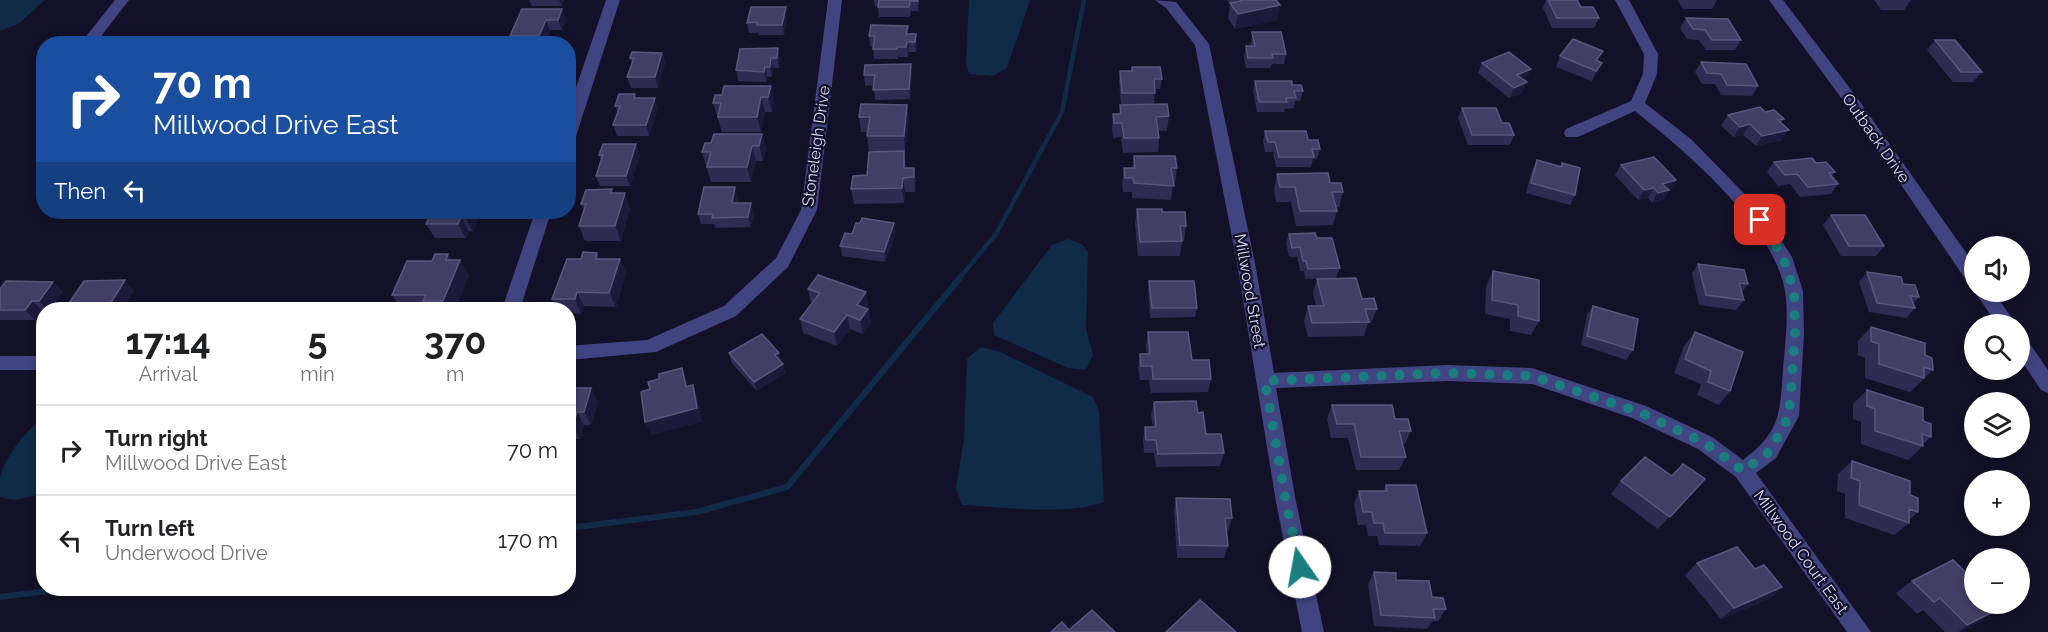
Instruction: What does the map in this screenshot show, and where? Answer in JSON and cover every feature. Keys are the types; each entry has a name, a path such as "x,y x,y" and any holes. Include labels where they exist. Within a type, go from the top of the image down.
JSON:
{"street":[{"path":"93,36 122,0"},
{"path":"576,112 613,0"},
{"name":"Stoneleigh Drive","path":"576,353 649,348 730,311 782,262 809,210 835,0"},
{"name":"Millwood Street","path":"1162,0 1171,5 1202,44 1246,263 1286,502 1313,632"},
{"path":"1572,133 1637,104 1650,74 1650,54 1622,0"},
{"name":"Outback Drive","path":"1776,0 1853,103 1964,264"},
{"path":"1637,104 1686,144 1760,220 1783,257 1794,291 1795,334 1789,416 1769,452 1743,471"},
{"path":"513,302 541,219"},
{"path":"2030,358 2048,385"},
{"path":"0,363 36,363"},
{"name":"Millwood Court East","path":"1265,381 1448,373 1532,376 1639,412 1705,443 1743,471 1860,632"}],"water":[{"path":"0,0 45,0 18,24 0,31"},
{"path":"969,0 1030,0 1007,68 993,76 969,74 966,61"},
{"path":"1069,239 1083,245 1088,253 1086,329 1093,355 1086,370 1068,368 994,335 993,323 1052,245"},
{"path":"981,347 998,351 1093,397 1099,412 1104,502 1072,509 1054,510 962,505 956,488 964,438 967,359"},
{"path":"36,424 36,495 14,500 0,497 2,469 24,436"}],"building":[{"path":"879,0 918,1 910,1 909,7 878,7"},
{"path":"1240,0 1276,0 1280,5 1238,14 1230,3"},
{"path":"1548,0 1577,0 1581,7 1593,7 1599,18 1557,18"},
{"path":"751,7 786,7 782,25 747,23"},
{"path":"522,9 562,9 558,20 546,20 539,36 510,36"},
{"path":"1686,18 1728,19 1741,40 1712,40 1705,30 1693,29"},
{"path":"871,25 908,26 906,34 916,34 915,42 907,42 906,47 897,47 897,49 873,49 875,36 869,36"},
{"path":"1252,32 1281,32 1286,54 1272,54 1273,58 1248,58 1246,46 1255,46"},
{"path":"1573,39 1603,51 1596,60 1602,63 1596,71 1560,56"},
{"path":"1935,40 1955,40 1982,72 1961,72"},
{"path":"778,48 777,58 771,58 770,67 765,67 764,72 736,70 740,49"},
{"path":"632,52 662,53 655,77 627,77 634,58 630,58"},
{"path":"1509,52 1531,69 1517,75 1527,82 1514,88 1482,63"},
{"path":"1701,62 1746,64 1758,86 1727,85 1721,74 1707,73"},
{"path":"911,64 909,89 873,90 875,75 864,75 865,65"},
{"path":"1132,67 1160,67 1162,79 1154,79 1155,93 1122,93 1120,71 1132,71"},
{"path":"1255,81 1292,81 1292,85 1301,85 1303,91 1294,91 1296,98 1286,98 1287,102 1259,102"},
{"path":"724,86 771,86 768,97 761,97 757,117 718,117 721,103 713,103 715,95 722,95"},
{"path":"619,94 635,94 634,98 655,98 646,125 613,125 620,106 615,106"},
{"path":"861,104 907,105 904,136 867,136 870,117 859,117"},
{"path":"1167,104 1169,116 1156,117 1159,138 1124,138 1122,123 1114,123 1113,114 1121,114 1120,105"},
{"path":"1760,107 1765,112 1774,110 1784,119 1778,120 1789,130 1762,136 1750,124 1740,127 1728,115"},
{"path":"1462,108 1496,108 1502,123 1509,123 1514,135 1472,135"},
{"path":"1265,131 1306,131 1308,140 1318,140 1320,149 1312,149 1314,157 1279,157 1275,142 1268,142"},
{"path":"714,134 762,134 759,146 752,146 747,167 707,167 711,152 702,152 705,143 711,143"},
{"path":"603,144 636,144 626,176 596,176 603,155 599,155"},
{"path":"904,151 904,168 914,168 914,177 903,178 902,188 851,189 853,176 867,175 869,152"},
{"path":"1134,156 1175,156 1177,168 1171,168 1174,186 1134,183 1133,178 1125,178 1124,168 1135,168"},
{"path":"1654,157 1676,180 1662,184 1669,190 1658,193 1654,188 1644,190 1621,165"},
{"path":"1812,158 1816,163 1826,162 1835,172 1829,173 1838,184 1808,187 1797,174 1785,175 1774,162"},
{"path":"1537,160 1562,167 1562,163 1580,168 1575,195 1531,183"},
{"path":"1328,173 1330,183 1341,183 1343,192 1332,192 1337,211 1300,211 1295,187 1280,187 1277,174"},
{"path":"704,187 735,187 732,203 751,203 748,217 712,218 713,214 698,214"},
{"path":"612,189 610,193 625,193 615,226 579,226 586,204 581,204 586,190"},
{"path":"1137,209 1185,212 1186,226 1180,226 1182,241 1140,242"},
{"path":"1831,215 1865,215 1884,246 1849,246"},
{"path":"862,218 894,223 884,252 840,246 845,233 852,234 856,223 860,223"},
{"path":"428,219 460,219 458,224 426,224"},
{"path":"1315,233 1317,238 1332,238 1340,268 1308,269 1306,261 1303,261 1300,247 1292,248 1289,234"},
{"path":"583,252 597,253 595,259 620,259 609,293 577,292 575,299 552,299 567,259 581,259"},
{"path":"435,254 448,254 446,260 460,260 443,301 423,301 426,295 392,295 407,261 432,261"},
{"path":"1698,264 1744,270 1748,284 1739,283 1744,300 1706,295"},
{"path":"1493,271 1539,280 1539,321 1518,316 1518,305 1492,300"},
{"path":"1867,272 1901,277 1903,284 1915,285 1919,297 1910,296 1915,308 1877,303"},
{"path":"818,275 866,292 857,305 868,309 860,320 847,315 834,332 800,319 820,293 808,289"},
{"path":"1356,278 1362,299 1374,298 1377,309 1365,309 1369,322 1312,323 1308,306 1324,306 1317,279"},
{"path":"125,280 111,302 70,302 84,281"},
{"path":"6,281 53,282 39,301 32,301 25,310 0,310 0,289"},
{"path":"1149,281 1194,281 1197,308 1152,308"},
{"path":"1593,306 1638,319 1633,350 1587,336"},
{"path":"1871,327 1925,343 1925,355 1932,358 1933,370 1924,367 1924,378 1879,364 1879,344 1871,341"},
{"path":"1148,332 1188,332 1192,360 1209,360 1211,379 1153,379 1152,366 1141,366 1140,354 1150,354"},
{"path":"1695,332 1743,352 1730,391 1708,382 1711,371 1685,359"},
{"path":"762,334 779,353 775,355 783,364 754,382 729,353"},
{"path":"682,368 686,387 693,385 697,408 645,422 641,392 650,389 648,382 659,379 659,374"},
{"path":"576,388 591,388 584,412 577,412 576,416"},
{"path":"1867,390 1923,408 1923,421 1931,424 1931,437 1922,434 1923,446 1875,431 1875,409 1867,406"},
{"path":"1196,401 1198,413 1203,412 1206,434 1221,434 1224,453 1158,454 1156,440 1146,440 1145,427 1156,427 1154,402"},
{"path":"1332,405 1392,405 1395,419 1408,419 1411,431 1399,431 1406,457 1361,457 1354,424 1337,424"},
{"path":"1645,457 1672,476 1683,464 1705,479 1670,517 1621,481"},
{"path":"1852,461 1910,481 1910,495 1918,498 1918,512 1909,509 1909,523 1859,505 1860,481 1851,478"},
{"path":"1386,485 1416,485 1427,533 1385,533 1383,523 1374,523 1372,512 1363,512 1359,491 1387,491"},
{"path":"1176,498 1230,499 1232,518 1225,518 1228,546 1180,545"},
{"path":"1737,547 1755,569 1764,565 1782,587 1734,608 1697,563"},
{"path":"1953,560 1964,570 1964,614 1988,614 1967,625 1940,598 1934,602 1912,581"},
{"path":"1374,572 1396,573 1396,580 1429,581 1432,597 1443,598 1446,609 1433,609 1435,618 1381,615"},
{"path":"1200,600 1236,632 1166,632"},
{"path":"1092,610 1115,632 1051,632 1062,622 1069,630"}],"waterway":[{"path":"957,281 996,234 1062,112 1084,0"},
{"path":"576,527 697,512 787,487 959,279"},
{"path":"0,597 36,592"}],"route":[{"path":"1300,567 1265,381 1448,373 1532,376 1639,412 1705,443 1743,471 1769,452 1789,416 1795,334 1794,291 1783,257 1760,220"}]}
